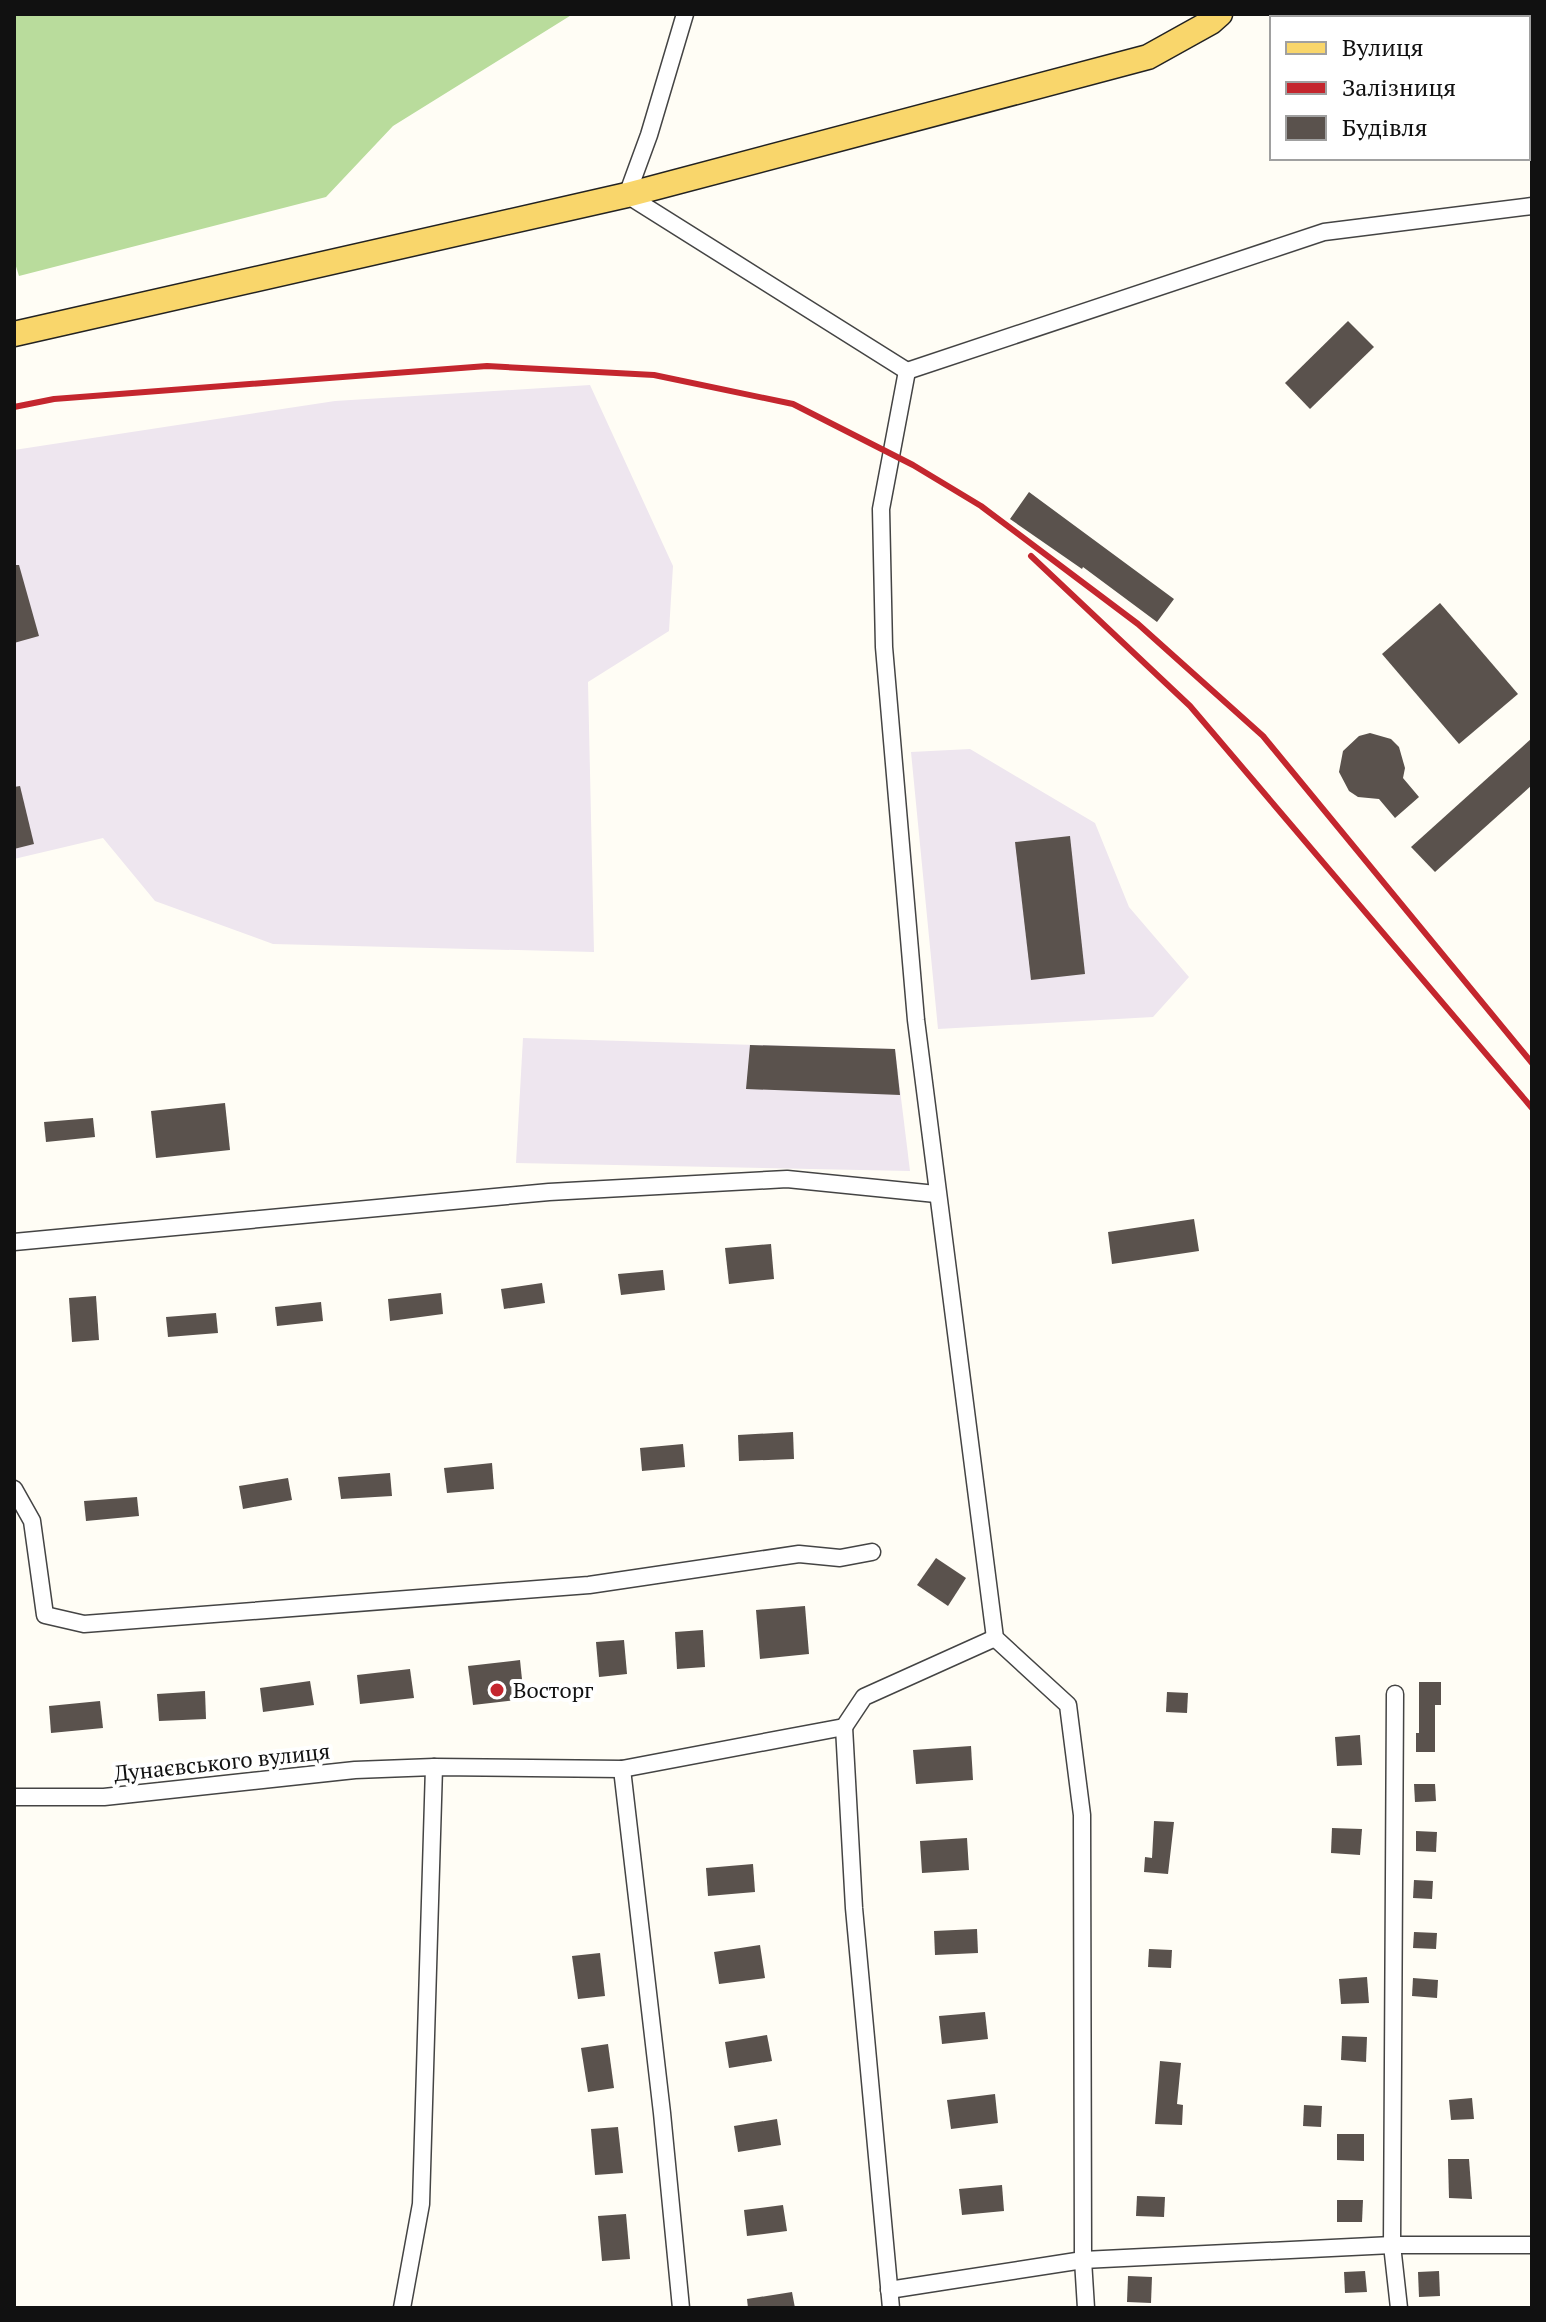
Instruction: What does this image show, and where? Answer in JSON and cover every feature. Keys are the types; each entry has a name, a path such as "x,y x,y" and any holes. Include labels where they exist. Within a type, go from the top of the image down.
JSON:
{"main road":[{"path":"14,334 627,195 1148,57 1220,14"}],"street":[{"path":"685,14 649,135 627,195 907,371"},
{"path":"907,371 1324,232 1532,206"},
{"path":"907,371 881,509 884,647 916,1020 995,1638 1068,1705 1070,1720 1082,1815 1083,2260 1086,2308"},
{"path":"14,1242 549,1192 787,1179 936,1194"},
{"path":"14,1489 32,1521 45,1615 84,1624 589,1585 799,1554 840,1558 872,1552"},
{"path":"891,2308 854,1908 844,1727 864,1697 995,1638"},
{"path":"1395,1694 1392,2245 1399,2308"},
{"name":"Дунаєвського вулиця","path":"14,1797 104,1797 355,1770 434,1767 622,1769 844,1727"},
{"path":"402,2308 421,2204 434,1767"},
{"path":"622,1769 681,2308"},
{"path":"889,2290 1083,2260 1392,2245 1532,2245"}],"shaded area":[{"path":"590,385 673,566 669,631 588,682 594,952 273,944 155,901 103,838 14,859 14,450 335,401"},
{"path":"970,749 1095,823 1129,907 1189,977 1153,1017 938,1029 911,752"},
{"path":"523,1038 895,1049 910,1171 516,1163"}],"green space":[{"path":"14,14 573,14 393,126 326,197 19,276 14,260"}],"building":[{"path":"1348,321 1374,347 1310,409 1285,383"},
{"path":"1029,492 1174,599 1157,622 1083,567 1010,519"},
{"path":"14,565 19,565 39,636 14,643"},
{"path":"1440,603 1518,694 1459,744 1382,654"},
{"path":"1370,733 1391,739 1399,747 1405,768 1403,778 1419,797 1395,818 1379,799 1358,797 1349,791 1339,772 1343,751 1359,736"},
{"path":"1532,738 1532,785 1435,872 1411,847"},
{"path":"20,786 34,844 14,849 14,787"},
{"path":"1070,836 1085,974 1031,980 1015,842"},
{"path":"750,1045 895,1049 900,1095 746,1089"},
{"path":"225,1103 230,1150 156,1158 151,1111"},
{"path":"93,1118 95,1137 46,1142 44,1122"},
{"path":"1194,1219 1199,1251 1112,1264 1108,1232"},
{"path":"771,1244 774,1279 729,1284 725,1248"},
{"path":"663,1270 665,1290 621,1295 618,1274"},
{"path":"542,1283 545,1303 504,1309 501,1289"},
{"path":"441,1293 443,1314 390,1321 388,1299"},
{"path":"96,1296 99,1340 72,1342 69,1298"},
{"path":"321,1302 323,1321 277,1326 275,1307"},
{"path":"216,1313 218,1333 168,1337 166,1317"},
{"path":"793,1432 794,1459 739,1461 738,1435"},
{"path":"683,1444 685,1467 642,1471 640,1448"},
{"path":"492,1463 494,1489 447,1493 444,1468"},
{"path":"390,1473 392,1496 341,1499 338,1477"},
{"path":"288,1478 292,1500 243,1509 239,1486"},
{"path":"137,1497 139,1516 86,1521 84,1501"},
{"path":"936,1558 966,1578 948,1606 917,1585"},
{"path":"805,1606 809,1654 760,1659 756,1610"},
{"path":"703,1630 705,1667 677,1669 675,1632"},
{"path":"624,1640 627,1674 599,1677 596,1642"},
{"name":"Восторг","path":"520,1660 524,1699 473,1705 468,1666"},
{"path":"410,1669 414,1698 360,1704 357,1675"},
{"path":"310,1681 314,1705 263,1712 260,1688"},
{"path":"1419,1682 1441,1682 1441,1705 1435,1705 1435,1752 1416,1752"},
{"path":"205,1691 206,1719 159,1721 157,1694"},
{"path":"1167,1692 1188,1693 1187,1713 1166,1712"},
{"path":"100,1701 103,1728 51,1733 49,1706"},
{"path":"1360,1735 1362,1765 1337,1766 1335,1737"},
{"path":"971,1746 973,1780 916,1784 913,1750"},
{"path":"1414,1784 1435,1784 1436,1801 1415,1802"},
{"path":"1154,1821 1174,1822 1168,1874 1144,1872 1145,1857 1152,1858"},
{"path":"1332,1828 1362,1829 1360,1855 1331,1853"},
{"path":"1416,1831 1437,1832 1436,1852 1416,1851"},
{"path":"967,1838 969,1870 922,1873 920,1841"},
{"path":"753,1864 755,1892 708,1896 706,1868"},
{"path":"1414,1880 1433,1881 1432,1899 1413,1898"},
{"path":"977,1929 978,1953 935,1955 934,1931"},
{"path":"1414,1932 1437,1933 1436,1949 1413,1948"},
{"path":"760,1945 765,1978 719,1984 714,1952"},
{"path":"1149,1949 1172,1950 1171,1968 1148,1967"},
{"path":"600,1953 605,1996 578,1999 572,1956"},
{"path":"1367,1977 1369,2003 1341,2004 1339,1979"},
{"path":"1413,1978 1438,1980 1437,1998 1412,1996"},
{"path":"985,2012 988,2039 942,2044 939,2016"},
{"path":"767,2035 772,2061 729,2068 725,2042"},
{"path":"1342,2036 1367,2037 1366,2062 1341,2060"},
{"path":"608,2044 614,2088 588,2092 581,2048"},
{"path":"1160,2061 1181,2063 1177,2104 1183,2105 1182,2125 1155,2124"},
{"path":"995,2094 998,2123 951,2129 947,2100"},
{"path":"1472,2098 1474,2119 1451,2120 1449,2100"},
{"path":"1304,2105 1322,2106 1321,2127 1303,2126"},
{"path":"777,2119 781,2145 738,2152 734,2126"},
{"path":"618,2127 623,2173 595,2175 591,2129"},
{"path":"1337,2134 1364,2134 1364,2161 1337,2160"},
{"path":"1448,2159 1469,2159 1472,2199 1449,2198"},
{"path":"1002,2185 1004,2211 962,2215 959,2189"},
{"path":"1137,2196 1165,2197 1164,2217 1136,2216"},
{"path":"1337,2200 1363,2200 1362,2222 1337,2222"},
{"path":"783,2205 787,2231 747,2236 744,2210"},
{"path":"626,2214 630,2259 602,2261 598,2216"},
{"path":"1365,2271 1367,2292 1345,2293 1344,2272"},
{"path":"1439,2271 1440,2296 1419,2297 1418,2272"},
{"path":"1128,2276 1152,2277 1151,2303 1127,2302"},
{"path":"792,2292 795,2308 748,2308 747,2299"}],"railway":[{"path":"14,407 54,399 487,366 654,375 793,404 913,465 981,506 1138,624 1263,736 1532,1063"},
{"path":"1031,556 1190,706 1532,1108"}],"place":[{"name":"Восторг","path":"497,1690"}]}
